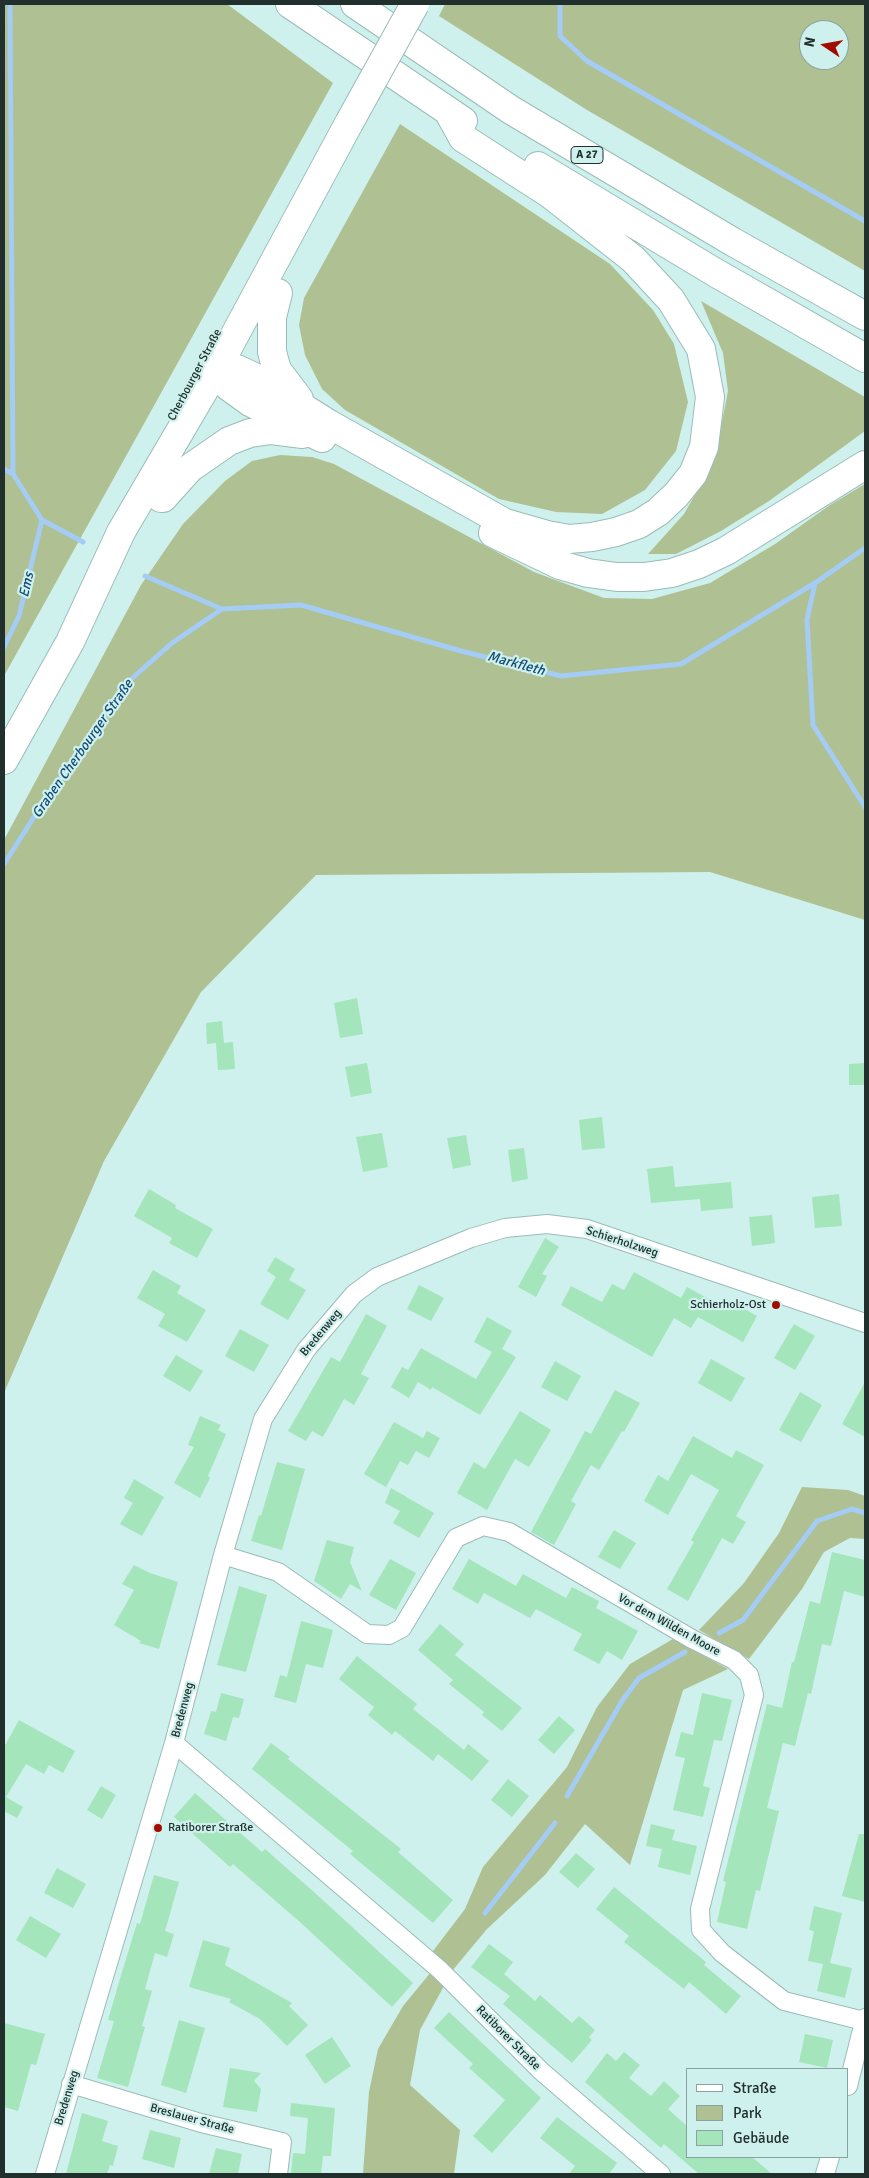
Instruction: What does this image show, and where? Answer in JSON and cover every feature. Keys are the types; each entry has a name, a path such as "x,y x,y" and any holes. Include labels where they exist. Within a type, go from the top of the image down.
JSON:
{"main road":[{"path":"290,4 448,111 716,273 865,358"},
{"name":"A 27","path":"355,4 511,110 733,242 865,316"},
{"name":"Cherbourger Straße","path":"70,642 110,584 161,498 227,374 349,123 415,4"},
{"path":"227,374 254,377 329,424 505,523 569,538 592,537 616,532 639,524 658,512 693,474 704,447 710,397 701,349 671,300 633,259 565,206 463,138 448,111"},
{"name":"Cherbourger Straße","path":"4,760 70,642 121,532 227,374 278,293 304,243 333,159 349,123"},
{"name":"Cherbourger Straße","path":"70,642 114,526 296,189 349,123"},
{"path":"278,293 272,316 271,334 272,352 277,370 306,407 329,424"},
{"path":"227,374 250,402 348,451 486,530 544,557 588,573 617,577 644,577 672,573 699,564 726,551 865,464"},
{"path":"161,498 164,498 190,468 210,453 230,440 250,433 288,431 311,436 348,451"}],"street":[{"name":"Schierholzweg","path":"377,1277 471,1238 505,1228 547,1224 587,1229 865,1323"},
{"name":"Bredenweg","path":"44,2174 174,1743 223,1555 263,1419 306,1350 354,1294 377,1277"},
{"name":"Vor dem Wilden Moore","path":"223,1555 278,1572 367,1634 389,1634 402,1628 456,1538 483,1526 509,1532 692,1639 734,1660 749,1675 754,1695 700,1909 701,1930 722,1953 784,2001 865,2020"},
{"name":"Ratiborer Straße","path":"174,1743 440,1970 541,2071 661,2174"},
{"path":"849,2082 865,2020"},
{"name":"Breslauer Straße","path":"72,2084 201,2123 282,2142 278,2174"},
{"path":"825,2174 830,2158"}],"green space":[{"path":"4,4 227,4 333,83 4,676"},
{"path":"445,4 865,4 865,271 587,110 439,16"},
{"path":"400,124 610,264 653,310 674,344 688,402 676,451 645,490 602,514 556,512 499,499 345,410 322,389 305,355 299,325 304,298"},
{"path":"701,301 865,397 865,431 769,501 721,531 676,554 648,554 684,514 705,477 719,437 728,391 723,353"},
{"path":"280,455 312,457 334,464 534,572 604,598 652,599 710,583 775,544 830,505 865,484 865,920 710,872 316,875 201,992 104,1161 4,1393 4,840 141,585 183,524 225,481 252,461"},
{"path":"802,1487 848,1490 865,1496 865,1539 850,1538 824,1552 802,1589 749,1659 699,1630 744,1583 779,1533"},
{"path":"673,1639 728,1669 683,1690 630,1865 585,1824 545,1875 487,1929 452,1971 433,1951 465,1909 483,1867 567,1767 597,1707 630,1664"},
{"path":"431,1972 445,1984 420,2030 410,2085 460,2130 454,2174 363,2174 369,2092 378,2049 403,2006"}],"building":[{"path":"357,998 363,1034 340,1038 334,1003"},
{"path":"222,1021 224,1043 233,1042 235,1069 218,1070 216,1043 207,1044 206,1023"},
{"path":"367,1063 372,1093 351,1097 345,1067"},
{"path":"865,1063 865,1085 849,1085 849,1064"},
{"path":"602,1117 605,1148 582,1150 579,1120"},
{"path":"382,1133 388,1167 363,1172 356,1137"},
{"path":"466,1135 471,1165 453,1169 447,1138"},
{"path":"524,1148 528,1179 512,1182 508,1150"},
{"path":"673,1166 675,1187 731,1182 733,1208 701,1211 700,1199 651,1203 647,1169"},
{"path":"149,1189 176,1205 175,1208 213,1229 197,1258 169,1243 172,1238 134,1216"},
{"path":"839,1194 842,1226 815,1228 812,1197"},
{"path":"772,1215 775,1243 752,1246 749,1217"},
{"path":"545,1238 559,1247 542,1274 547,1276 536,1297 518,1287"},
{"path":"275,1257 295,1269 289,1280 306,1290 288,1320 260,1304 276,1277 267,1271"},
{"path":"153,1270 181,1286 177,1293 206,1310 187,1342 158,1326 165,1314 137,1298"},
{"path":"634,1272 681,1298 687,1287 723,1307 727,1299 757,1316 743,1342 698,1317 691,1328 674,1318 652,1357 561,1305 571,1286 602,1302 612,1284 624,1290"},
{"path":"419,1285 444,1298 431,1321 407,1309"},
{"path":"366,1314 387,1326 361,1374 369,1378 354,1405 344,1399 323,1437 312,1431 306,1441 288,1431 331,1357 340,1362"},
{"path":"487,1317 512,1331 502,1349 516,1357 480,1415 432,1387 431,1390 418,1382 409,1398 391,1387 402,1367 408,1370 421,1348 476,1379 492,1352 474,1342"},
{"path":"794,1324 815,1336 795,1370 774,1358"},
{"path":"240,1329 269,1345 254,1372 225,1356"},
{"path":"176,1355 203,1371 190,1392 163,1376"},
{"path":"711,1359 745,1378 731,1402 698,1383"},
{"path":"555,1361 581,1376 567,1401 541,1387"},
{"path":"865,1382 865,1437 842,1424"},
{"path":"615,1390 640,1403 599,1470 591,1465 571,1501 576,1504 554,1545 531,1532 585,1431 591,1434"},
{"path":"800,1392 822,1405 801,1442 779,1430"},
{"path":"520,1411 551,1430 529,1467 515,1459 487,1510 457,1493 474,1462 485,1469"},
{"path":"200,1416 221,1425 218,1430 226,1434 208,1476 210,1478 200,1498 174,1483 194,1447 188,1445"},
{"path":"394,1422 423,1438 427,1431 440,1438 429,1458 416,1451 408,1465 400,1461 386,1487 364,1474"},
{"path":"693,1436 732,1458 736,1450 764,1465 736,1516 746,1522 733,1544 722,1538 688,1601 667,1589 694,1542 691,1540 719,1490 691,1474 668,1515 644,1501 658,1475 668,1481"},
{"path":"277,1462 305,1469 282,1550 251,1541 259,1515 261,1516"},
{"path":"134,1479 164,1497 142,1536 120,1524 133,1503 124,1498"},
{"path":"391,1488 434,1513 419,1538 393,1523 400,1511 385,1503"},
{"path":"614,1530 636,1543 620,1569 598,1557"},
{"path":"327,1540 354,1547 350,1562 362,1591 350,1584 341,1599 314,1581"},
{"path":"832,1552 865,1560 865,1597 844,1591 831,1646 822,1644 811,1694 808,1693 795,1746 783,1743 767,1808 779,1811 760,1891 756,1890 747,1929 717,1922 726,1882 723,1881 767,1704 782,1708 792,1662 794,1662 810,1601 820,1604"},
{"path":"390,1559 416,1573 396,1610 369,1595"},
{"path":"469,1559 516,1586 523,1574 566,1598 572,1587 599,1601 596,1608 638,1631 622,1660 607,1651 599,1664 573,1650 582,1634 536,1609 530,1618 484,1593 478,1604 452,1589"},
{"path":"134,1565 150,1573 178,1582 159,1649 139,1643 141,1641 114,1625 134,1590 122,1584"},
{"path":"239,1586 267,1595 246,1672 217,1665"},
{"path":"301,1621 333,1630 323,1668 306,1664 296,1703 274,1697 280,1675 287,1677"},
{"path":"440,1624 464,1644 455,1655 522,1708 502,1731 482,1715 484,1712 449,1684 453,1680 418,1650"},
{"path":"357,1656 417,1704 413,1709 464,1750 468,1744 489,1761 472,1781 438,1754 433,1761 395,1731 392,1735 368,1715 374,1707 339,1679"},
{"path":"221,1693 244,1699 239,1718 233,1717 226,1741 204,1734 211,1711 216,1712"},
{"path":"702,1693 732,1700 722,1741 714,1740 703,1786 710,1788 703,1817 673,1810 685,1758 675,1756 681,1732 693,1735"},
{"path":"559,1716 575,1730 554,1754 538,1740"},
{"path":"19,1720 75,1751 63,1773 49,1765 44,1774 26,1764 6,1797 23,1807 17,1818 4,1811 4,1747"},
{"path":"271,1743 290,1757 288,1759 401,1849 398,1852 453,1900 433,1923 350,1854 353,1851 252,1769"},
{"path":"508,1779 529,1796 512,1817 491,1800"},
{"path":"101,1786 116,1795 102,1819 87,1810"},
{"path":"195,1793 262,1852 265,1849 413,1983 392,2007 301,1923 233,1864 230,1867 174,1817"},
{"path":"651,1824 675,1830 672,1840 697,1846 690,1875 658,1867 662,1849 646,1846"},
{"path":"859,1834 865,1834 865,1902 842,1896"},
{"path":"576,1853 595,1869 578,1888 559,1872"},
{"path":"57,1868 86,1884 73,1908 44,1893"},
{"path":"154,1875 179,1882 165,1931 174,1934 167,1957 155,1953 145,1989 152,1991 142,2026 145,2027 128,2087 97,2078 114,2021 108,2020 137,1923 140,1924"},
{"path":"614,1887 706,1962 704,1965 741,1996 726,2014 689,1982 684,1989 624,1942 629,1936 596,1909"},
{"path":"814,1906 842,1913 830,1963 852,1968 845,1998 817,1991 823,1964 808,1961 814,1931 809,1930"},
{"path":"30,1916 61,1934 46,1958 16,1940"},
{"path":"203,1940 230,1948 225,1965 292,2003 289,2006 308,2025 287,2046 260,2019 229,2002 231,1999 189,1987"},
{"path":"489,1944 513,1962 504,1974 535,2001 540,1995 572,2023 579,2016 595,2030 589,2037 592,2040 572,2063 503,2004 510,1996 471,1967"},
{"path":"449,2012 541,2098 492,2153 473,2136 505,2100 469,2068 473,2064 434,2028"},
{"path":"179,2020 205,2028 186,2093 161,2085"},
{"path":"4,2023 45,2034 36,2065 31,2064 18,2111 4,2107"},
{"path":"805,2034 833,2040 827,2068 799,2062"},
{"path":"332,2037 351,2066 325,2084 305,2055"},
{"path":"624,2052 640,2065 629,2078 651,2096 664,2081 680,2096 668,2109 686,2125 686,2158 753,2158 772,2174 699,2174 664,2144 661,2148 585,2082 607,2053 616,2061"},
{"path":"230,2068 261,2073 254,2081 261,2089 257,2112 223,2107"},
{"path":"291,2103 335,2108 331,2156 323,2156 321,2174 291,2174 293,2153 305,2154 308,2118 290,2116"},
{"path":"82,2113 108,2121 102,2141 118,2146 113,2166 110,2165 107,2174 66,2174"},
{"path":"557,2117 617,2163 609,2174 569,2174 575,2166 540,2138"},
{"path":"150,2130 181,2138 174,2168 142,2159"},
{"path":"216,2148 242,2154 238,2174 209,2174"}],"waterway":[{"name":"Markfleth","path":"10,4 13,474 42,520 83,542"},
{"path":"560,4 560,36 587,61 865,221"},
{"path":"4,469 13,474"},
{"name":"Ems","path":"4,647 19,616 42,520"},
{"name":"Markfleth","path":"145,576 222,609 301,605 461,651 561,676 681,664 815,583 865,548"},
{"path":"815,583 807,620 813,725 865,807"},
{"name":"Graben Cherbourger Straße","path":"4,864 52,789 129,681 172,643 222,609"},
{"path":"719,1633 743,1620 817,1521 852,1509 865,1513"},
{"path":"567,1796 622,1701 639,1678 685,1652"},
{"path":"485,1913 555,1823"}],"place":[{"name":"Schierholz-Ost","path":"776,1305"},
{"name":"Ratiborer Straße","path":"158,1828"}]}
